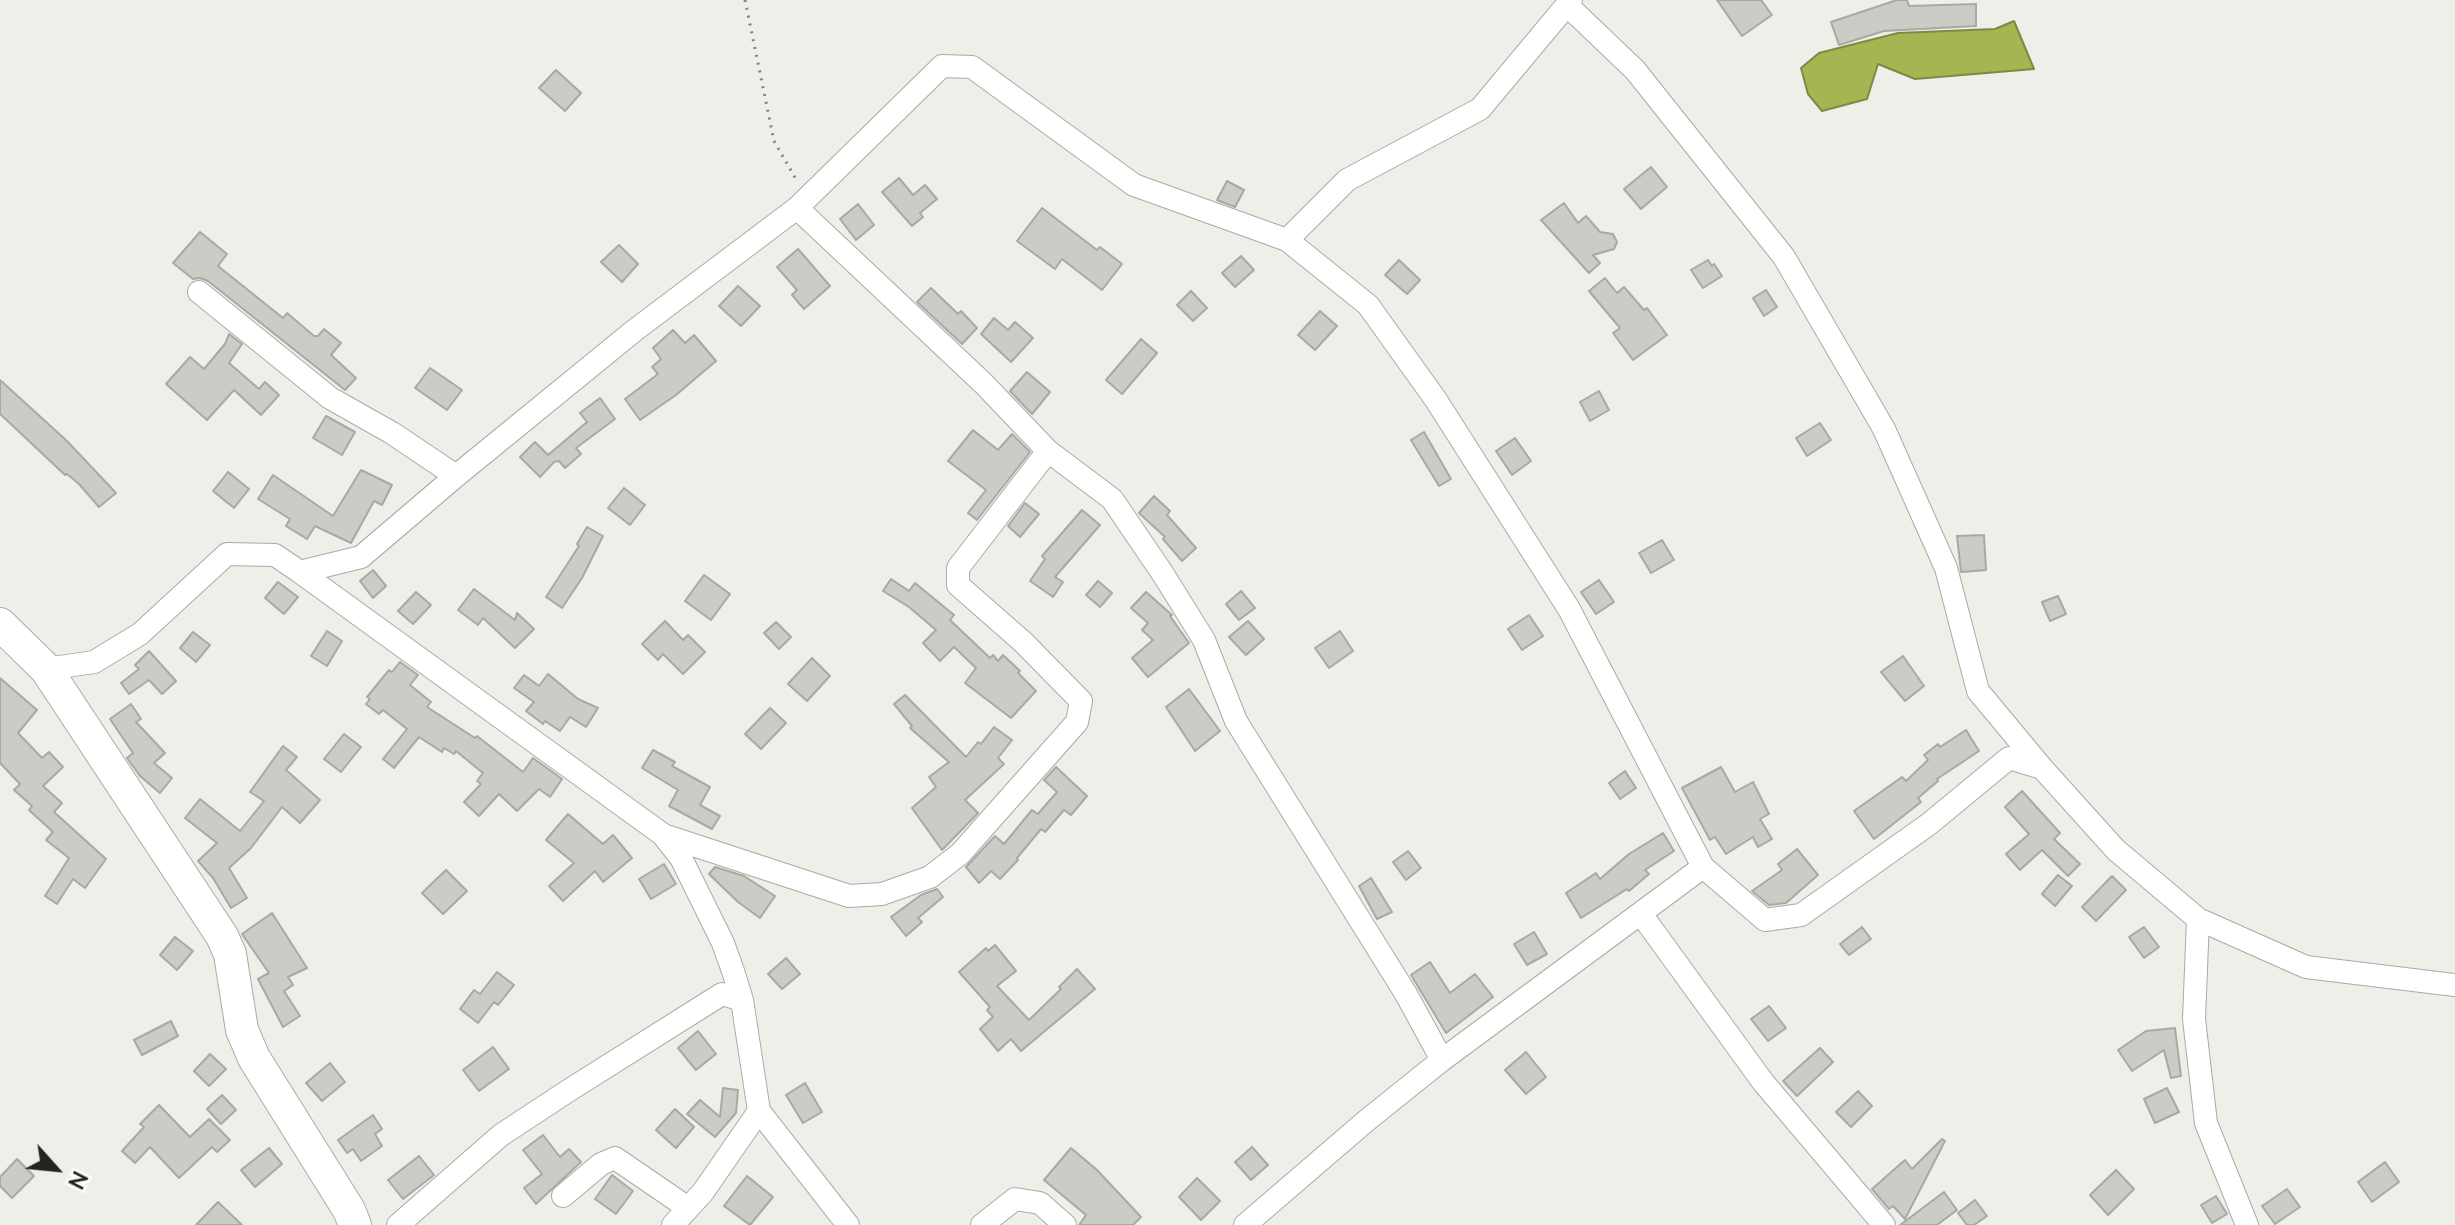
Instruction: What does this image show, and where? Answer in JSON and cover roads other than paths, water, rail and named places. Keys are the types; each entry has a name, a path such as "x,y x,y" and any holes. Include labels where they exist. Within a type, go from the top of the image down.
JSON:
{"main road":[{"path":"0,624 46,669 222,936 230,954 242,1030 254,1058 349,1210 355,1225"}],"street":[{"path":"1287,240 1347,180 1480,109 1570,3 1635,70 1784,257 1884,429 1946,568 1978,691 2042,768 2116,850 2198,919 2306,967 2455,985"},
{"path":"300,572 361,557 635,330 802,203 942,66 972,67 1134,185 1287,240 1368,305 1436,400 1569,609 1703,867 1765,920 1801,915 1929,824 2009,758 2042,768"},
{"path":"802,203 1048,451 1112,499 1204,640 1236,721 1406,994 1442,1060"},
{"path":"199,292 330,398 392,433 456,476"},
{"path":"662,834 849,896 882,894 930,877 960,854 1077,722 1081,701 1023,642 958,585 958,568 1048,451"},
{"path":"46,669 94,662 140,634 227,554 275,555 300,572 662,834 681,858 723,943 742,1000 759,1111 848,1225"},
{"path":"1245,1225 1442,1060 1703,867"},
{"path":"1641,914 1763,1082 1884,1225"},
{"path":"2198,919 2194,1019 2206,1123 2247,1225"},
{"path":"398,1225 501,1135 547,1104 722,994 742,1000"},
{"path":"563,1196 601,1164 615,1158 680,1217 703,1192 759,1111"},
{"path":"982,1225 1015,1199 1040,1203 1065,1225"}]}
